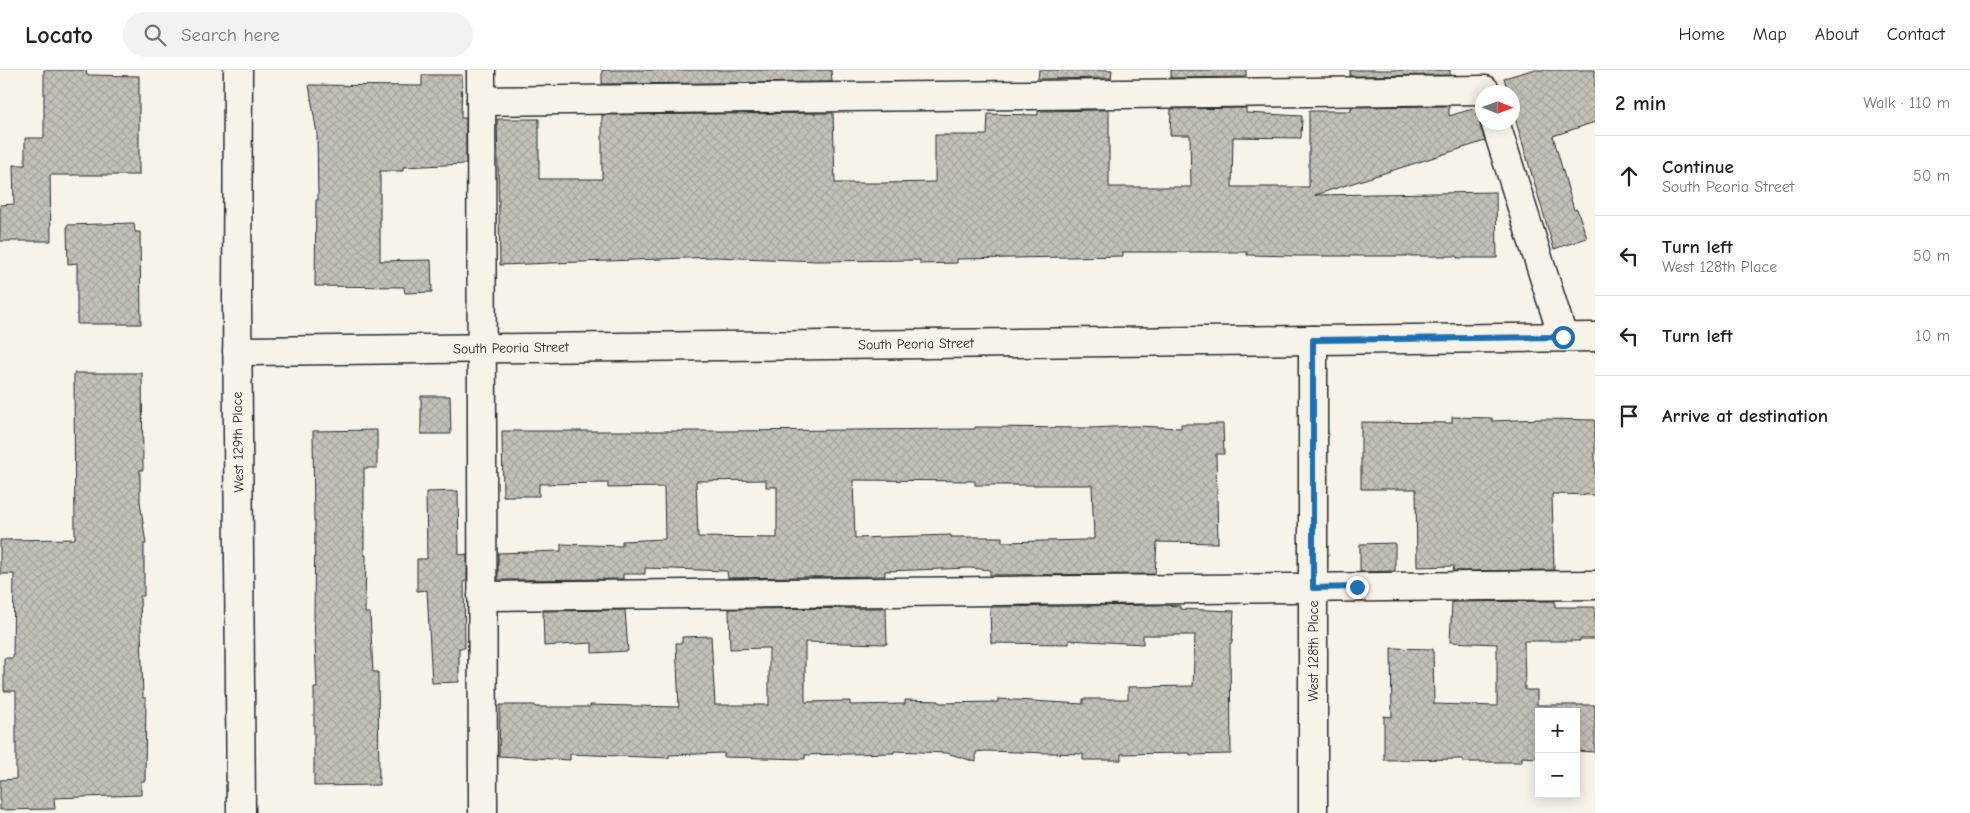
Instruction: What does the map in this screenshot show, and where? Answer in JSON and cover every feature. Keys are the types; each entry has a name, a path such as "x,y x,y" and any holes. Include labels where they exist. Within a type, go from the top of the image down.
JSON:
{"street":[{"name":"West 129th Place","path":"238,70 237,351 241,813"},
{"path":"480,70 483,813"},
{"path":"481,101 1483,84"},
{"path":"1498,130 1563,337"},
{"name":"South Peoria Street","path":"237,351 1595,337"},
{"name":"West 128th Place","path":"1312,813 1313,340"},
{"path":"482,596 1595,585"}],"building":[{"path":"44,70 86,70 87,75 139,76 139,175 50,175 51,241 0,241 0,205 14,204 13,165 25,165 25,138 44,138"},
{"path":"602,70 831,70 832,82 602,84"},
{"path":"1039,70 1112,70 1111,78 1038,79"},
{"path":"1171,70 1246,70 1246,77 1171,78"},
{"path":"1350,70 1450,70 1450,75 1350,76"},
{"path":"1532,70 1595,70 1595,122 1553,136 1574,210 1577,209 1587,238 1554,249 1519,130 1520,85 1506,85 1504,78"},
{"path":"422,75 462,75 461,118 466,118 466,164 403,167 403,171 380,171 380,261 431,260 432,292 405,293 404,287 315,286 316,200 318,200 317,134 309,85 422,86"},
{"path":"1449,106 1449,116 1475,108 1475,130 1481,130 1485,141 1315,195 1496,192 1497,258 1457,258 1457,256 1247,255 1247,252 1123,252 1123,256 957,259 957,263 920,264 920,260 818,261 715,257 500,265 497,119 539,119 539,179 602,179 602,115 833,113 835,183 884,183 935,182 935,135 987,135 988,114 1038,115 1038,111 1107,110 1109,111 1109,187 1191,187 1190,135 1170,135 1171,109 1246,108 1246,113 1302,116 1301,138 1233,137 1232,187 1309,187 1309,111 1351,111 1351,107"},
{"path":"134,223 135,232 140,232 141,324 77,324 77,263 68,264 67,225"},
{"path":"74,373 142,373 143,470 140,470 140,501 146,544 144,544 144,596 140,596 143,698 146,698 145,781 141,781 141,795 54,798 55,809 0,810 0,780 16,779 16,691 4,691 4,658 13,658 14,574 0,574 0,540 75,539"},
{"path":"421,396 450,396 451,434 421,434"},
{"path":"1452,417 1492,418 1492,421 1541,419 1595,420 1595,495 1552,494 1554,570 1453,571 1454,566 1417,567 1416,489 1361,489 1361,422 1452,423"},
{"path":"1181,424 1223,424 1224,454 1216,454 1218,543 1157,542 1155,574 990,575 990,570 970,568 885,571 885,576 728,578 727,571 645,568 645,574 623,574 623,579 498,580 498,553 561,551 561,544 622,546 622,541 665,539 664,487 608,488 608,483 539,484 539,496 503,496 502,431 722,431 1136,426 1181,428","holes":["766,480 766,487 777,487 777,538 698,537 696,481","853,480 975,481 975,485 1092,485 1094,539 1002,542 1002,537 951,537 951,535 855,538"]},
{"path":"377,430 377,468 364,468 364,555 366,555 365,613 370,613 373,672 378,672 379,785 314,786 314,688 317,688 314,618 315,521 313,431"},
{"path":"458,491 459,555 467,554 467,581 464,581 465,648 459,648 459,682 432,683 427,590 417,591 417,559 427,559 426,492"},
{"path":"1395,543 1395,571 1360,572 1360,544"},
{"path":"1555,601 1555,607 1595,607 1595,639 1580,639 1580,641 1524,641 1525,690 1537,690 1537,705 1595,705 1595,752 1580,751 1580,708 1535,708 1535,758 1522,757 1522,762 1463,762 1463,759 1384,760 1384,716 1392,717 1391,648 1433,649 1434,704 1497,706 1497,644 1450,642 1452,602"},
{"path":"1180,606 1180,609 1234,611 1232,643 1230,643 1231,754 1121,754 1121,760 1083,760 1083,754 985,751 976,752 976,762 947,753 894,751 894,753 805,755 805,759 724,757 724,753 669,755 669,758 570,754 570,760 499,756 500,705 535,705 535,707 590,707 590,705 679,707 676,643 682,643 682,637 711,636 715,705 769,705 769,648 730,649 729,609 886,608 887,644 805,642 805,702 850,701 850,705 905,704 905,700 939,701 939,703 998,702 998,699 1083,704 1083,699 1128,699 1128,687 1193,686 1195,635 1143,635 1143,644 1069,640 1069,644 991,643 990,607"},
{"path":"625,610 628,651 592,653 592,643 544,646 543,611"}],"route":[{"path":"1357,587 1313,588 1313,340 1563,337"}]}
